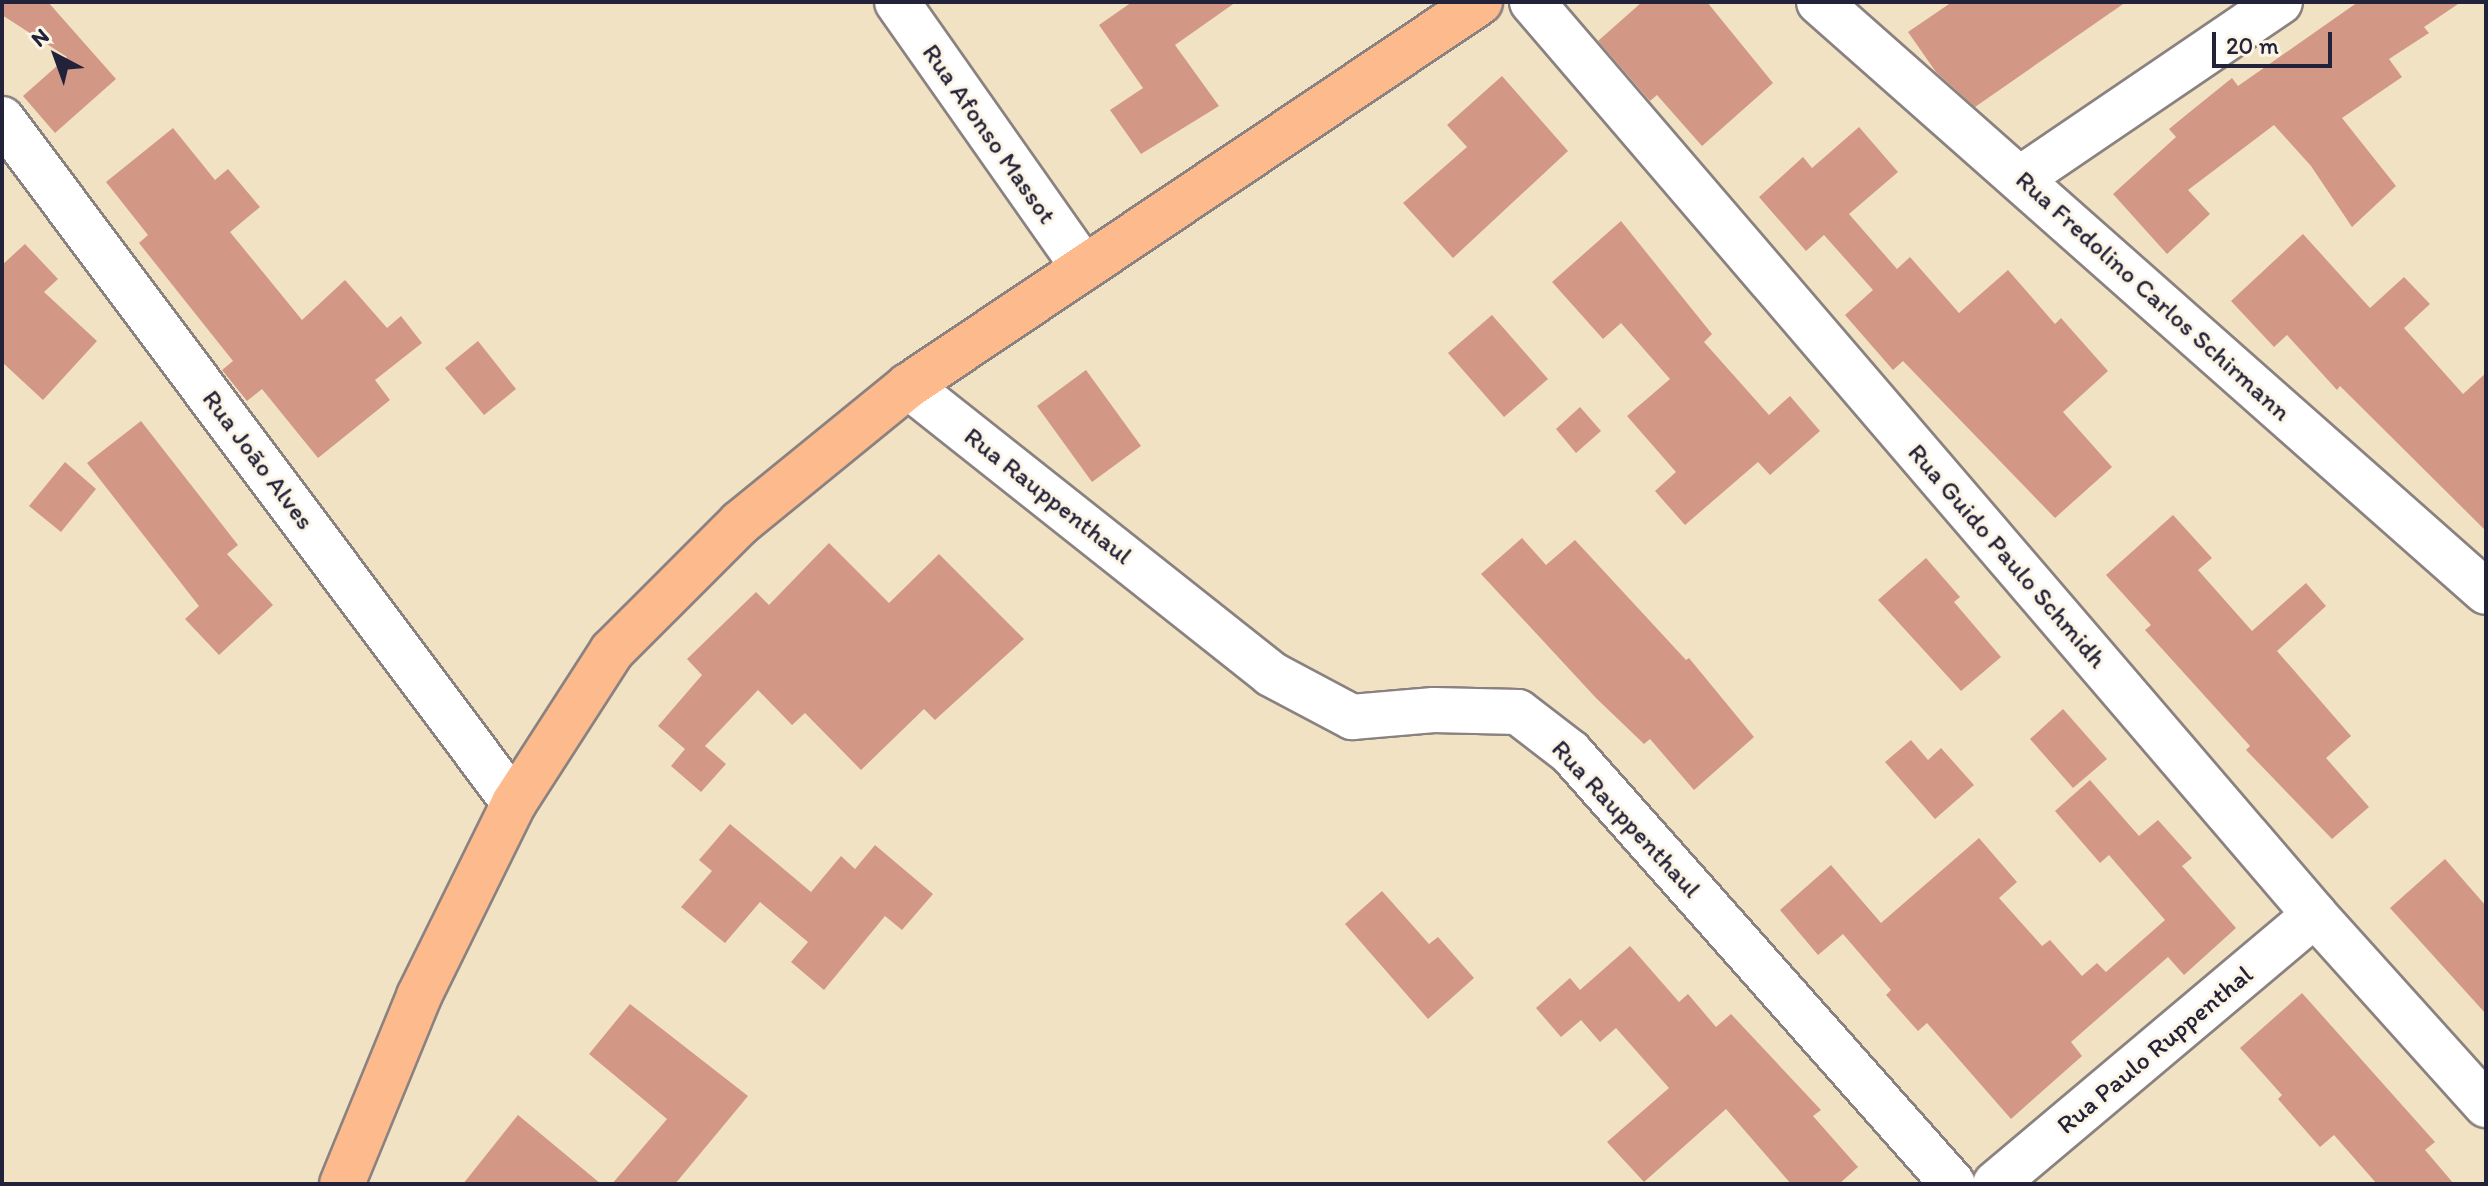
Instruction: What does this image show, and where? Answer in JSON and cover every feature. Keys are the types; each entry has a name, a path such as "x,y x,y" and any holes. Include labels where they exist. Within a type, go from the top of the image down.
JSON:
{"main road":[{"path":"342,1184 419,996 514,803 612,651 740,523 908,386 1082,265 1480,2"}],"street":[{"name":"Rua Afonso Massot","path":"897,2 1082,265"},
{"name":"Rua Guido Paulo Schmidh","path":"1532,2 2315,915 2486,1105"},
{"name":"Rua Fredolino Carlos Schirmann","path":"1819,2 2486,592"},
{"path":"2021,178 2280,2"},
{"name":"Rua João Alves","path":"2,119 514,803"},
{"name":"Rua Rauppenthaul","path":"908,386 1271,674 1312,696 1352,717 1434,710 1518,712 1570,752 1953,1184"},
{"name":"Rua Paulo Ruppenthal","path":"1995,1184 2315,915"}],"building":[{"path":"2,2 48,2 116,79 55,133 23,96 67,57 2,15"},
{"path":"1132,2 1236,2 1175,45 1219,106 1141,154 1110,110 1143,88 1099,25"},
{"path":"1642,2 1707,2 1773,83 1702,146 1657,95 1650,101 1598,41"},
{"path":"1952,2 2126,2 1975,107 1936,72 1908,32"},
{"path":"2358,2 2461,2 2424,27 2429,33 2389,59 2402,77 2342,118 2396,186 2352,227 2311,166 2274,125 2188,190 2210,214 2167,254 2113,194 2176,137 2169,129 2232,78 2238,86"},
{"path":"1502,76 1568,151 1453,258 1403,203 1467,147 1447,125"},
{"path":"1859,127 1898,172 1849,214 1897,269 1910,257 1959,313 2008,270 2055,324 2061,318 2108,371 2063,412 2112,467 2055,518 1903,361 1893,370 1845,315 1873,290 1824,235 1806,251 1759,197 1803,157 1812,168"},
{"path":"173,128 215,180 228,169 260,207 230,232 302,320 345,280 387,328 401,316 422,343 375,380 390,400 318,458 262,389 247,401 222,370 233,361 139,243 148,235 106,182"},
{"path":"1621,221 1712,334 1704,342 1769,415 1790,396 1820,431 1770,475 1758,462 1685,525 1655,491 1676,472 1627,416 1670,379 1621,323 1603,339 1552,282"},
{"path":"2303,234 2370,308 2404,277 2430,304 2404,328 2463,394 2486,373 2486,531 2340,386 2337,390 2287,335 2274,347 2231,301"},
{"path":"25,244 58,279 44,292 97,341 43,400 2,362 2,265"},
{"path":"1492,315 1548,379 1504,417 1448,353"},
{"path":"478,341 516,389 484,415 445,368"},
{"path":"1086,370 1141,446 1092,482 1037,406"},
{"path":"1580,407 1601,431 1576,453 1556,429"},
{"path":"141,421 238,545 227,554 273,605 219,655 185,619 199,606 87,463"},
{"path":"65,462 96,489 61,532 29,506"},
{"path":"2173,515 2212,558 2198,570 2252,631 2306,583 2326,606 2277,651 2351,736 2326,758 2369,807 2332,839 2246,750 2250,746 2145,630 2151,625 2106,575"},
{"path":"1522,538 1546,565 1575,540 1686,660 1689,658 1754,737 1694,790 1650,739 1644,744 1596,698 1481,574"},
{"path":"829,543 889,603 939,554 1024,639 935,720 924,709 861,770 805,713 792,725 758,690 705,746 726,764 701,792 671,766 685,749 658,726 702,675 687,659 756,592 769,605"},
{"path":"1926,558 1960,597 1954,602 2001,657 1961,691 1878,600"},
{"path":"2063,709 2107,759 2073,788 2030,739"},
{"path":"1911,740 1928,760 1941,748 1974,785 1935,819 1885,762"},
{"path":"2090,780 2139,836 2158,820 2192,858 2182,866 2236,928 2184,975 2168,957 2071,1042 2082,1056 2011,1119 1927,1023 1918,1031 1886,995 1891,990 1843,934 1818,955 1780,910 1831,865 1881,923 1979,838 2017,882 1999,898 2042,946 2050,940 2082,976 2097,963 2106,972 2165,920 2109,855 2100,863 2055,811"},
{"path":"730,824 811,892 841,856 855,869 875,845 933,894 902,930 885,916 824,990 791,962 808,942 760,902 725,943 681,907 712,871 699,860"},
{"path":"2445,859 2486,906 2486,1014 2390,908"},
{"path":"1382,891 1429,944 1438,937 1474,978 1428,1019 1345,924"},
{"path":"1630,946 1679,1002 1688,994 1716,1027 1731,1014 1821,1110 1813,1116 1858,1167 1839,1184 1791,1184 1726,1109 1644,1182 1607,1142 1669,1088 1616,1028 1600,1042 1581,1020 1561,1037 1536,1008 1570,978 1580,990"},
{"path":"2302,993 2435,1142 2425,1150 2454,1184 2377,1184 2334,1135 2320,1147 2278,1099 2282,1095 2240,1048"},
{"path":"630,1004 748,1096 675,1184 612,1184 667,1119 589,1054"},
{"path":"518,1115 601,1184 463,1184"}]}
